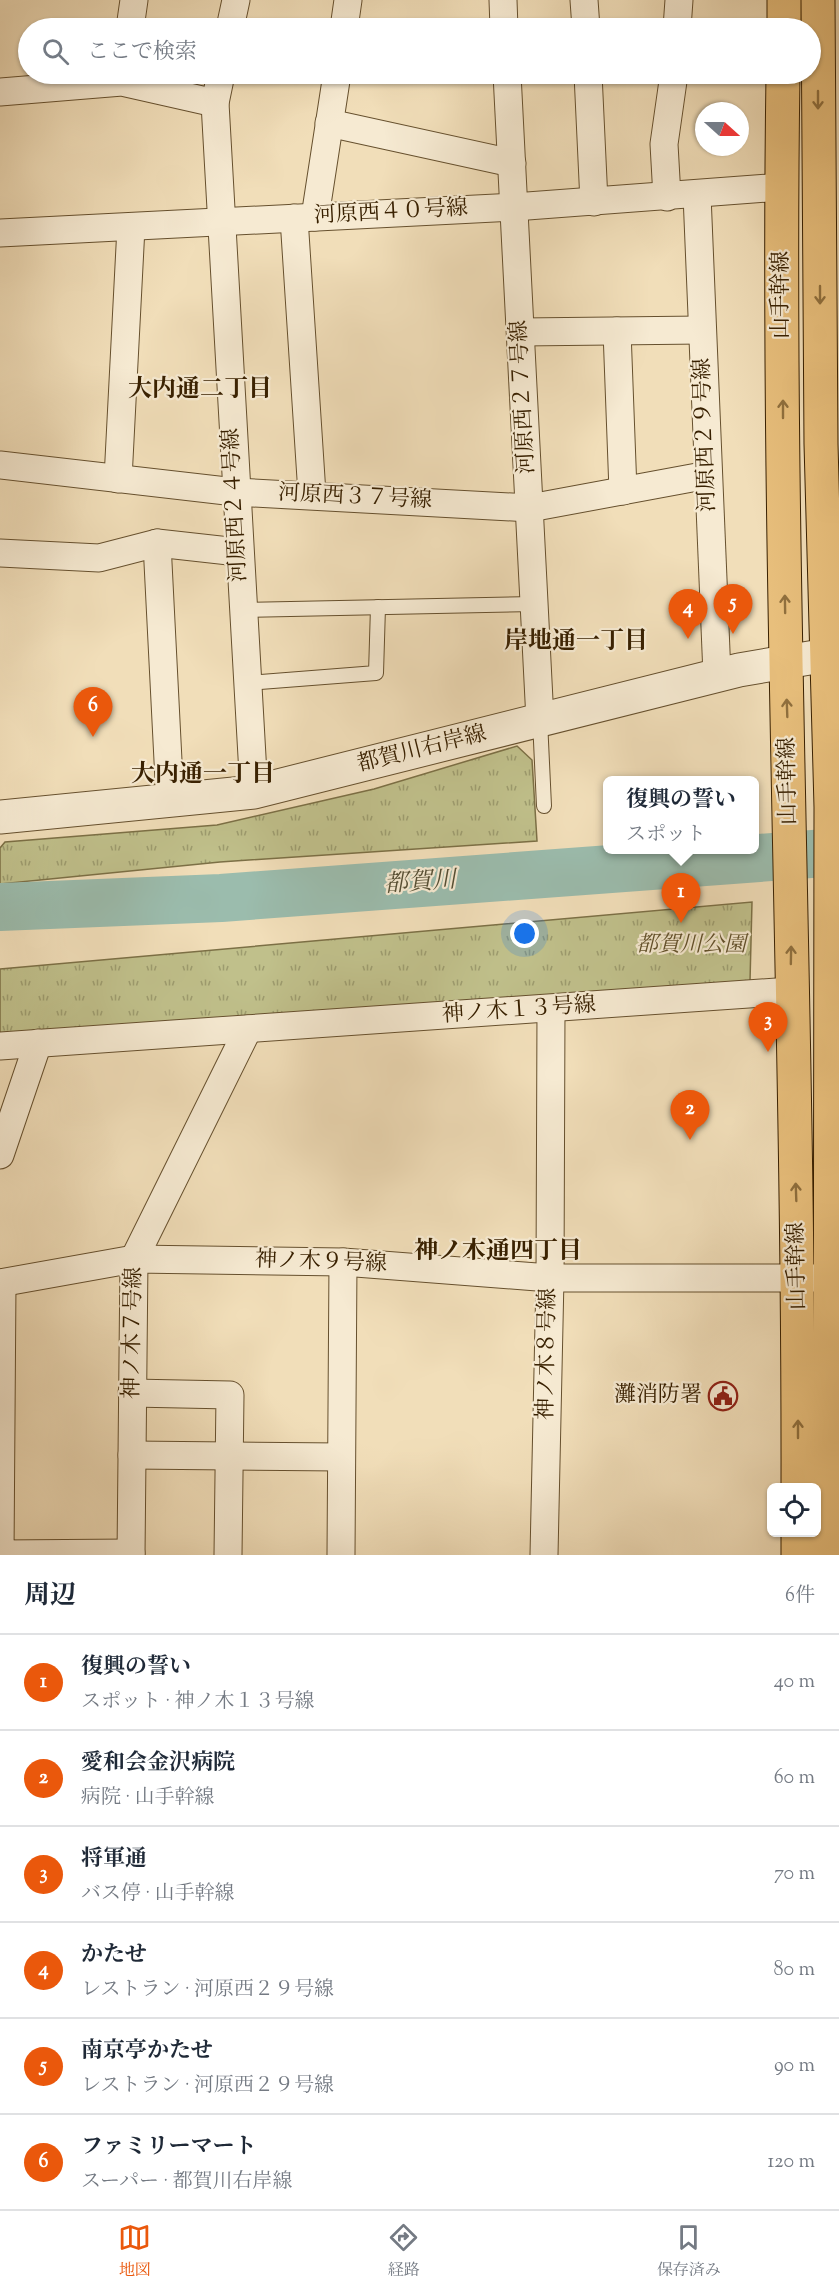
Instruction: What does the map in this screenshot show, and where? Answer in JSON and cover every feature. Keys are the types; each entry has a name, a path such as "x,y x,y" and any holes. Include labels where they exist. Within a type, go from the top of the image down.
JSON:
{"main road":[{"path":"784,0 784,18"},
{"name":"山手幹線","path":"818,0 819,18"},
{"name":"山手幹線","path":"821,50 829,185 835,807 831,901 834,959 835,1279 830,1555"},
{"name":"山手幹線","path":"783,84 781,187 786,663 792,900 790,991 799,1276 798,1483"},
{"path":"798,1537 798,1555"}],"street":[{"path":"131,18 134,0"},
{"path":"232,18 236,0"},
{"path":"345,18 348,0"},
{"path":"503,0 504,18"},
{"path":"584,0 585,18"},
{"path":"678,18 679,0"},
{"path":"0,92 70,84"},
{"path":"145,84 215,103"},
{"name":"河原西２４号線","path":"219,84 215,103 238,552 254,792"},
{"path":"312,494 305,218 329,123 335,84"},
{"name":"河原西２７号線","path":"508,84 540,720"},
{"path":"588,84 594,202"},
{"path":"668,197 664,144 673,84"},
{"path":"329,123 512,163"},
{"name":"河原西４０号線","path":"0,233 514,207 781,187"},
{"name":"河原西２９号線","path":"697,195 717,675"},
{"path":"118,479 131,227"},
{"path":"521,332 702,330"},
{"path":"616,331 623,491"},
{"name":"河原西３７号線","path":"0,465 235,492 312,494 530,508 708,475"},
{"path":"0,554 99,558 157,543 238,552"},
{"path":"157,543 171,800"},
{"name":"都賀川右岸線","path":"0,817 254,792 717,675 832,653"},
{"name":"神ノ木１３号線","path":"0,1046 790,991"},
{"name":"神ノ木８号線","path":"544,1555 550,1278 551,1009"},
{"name":"神ノ木７号線","path":"131,1554 134,1259 248,1029"},
{"path":"0,1155 38,1043"},
{"name":"神ノ木９号線","path":"1,1283 134,1259 343,1262 550,1278 799,1276 835,1279"},
{"path":"341,1555 343,1262"},
{"path":"1,1283 12,1554 131,1554"},
{"path":"132,1393 230,1395 228,1555"},
{"path":"132,1455 342,1457"}],"lane":[{"path":"243,610 535,604"},
{"path":"247,683 376,673 378,607"},
{"path":"540,720 544,806"}],"green space":[{"path":"517,746 532,760 537,841 220,862 0,884 0,848 5,842 217,825 374,789"},
{"name":"都賀川公園","path":"752,902 750,981 0,1034 0,969"}],"waterway":[{"name":"都賀川","path":"0,907 221,898 839,852"}],"place":[{"name":"南京亭かたせ","path":"733,634"},
{"name":"かたせ","path":"688,639"},
{"name":"ファミリーマート","path":"93,737"},
{"name":"復興の誓い","path":"681,923"},
{"name":"将軍通","path":"768,1052"},
{"name":"愛和会金沢病院","path":"690,1140"},
{"name":"灘消防署","path":"723,1396"}],"district":[{"name":"大内通二丁目","path":"200,390"},
{"name":"岸地通一丁目","path":"576,642"},
{"name":"大内通一丁目","path":"203,775"},
{"name":"神ノ木通四丁目","path":"498,1252"}]}
